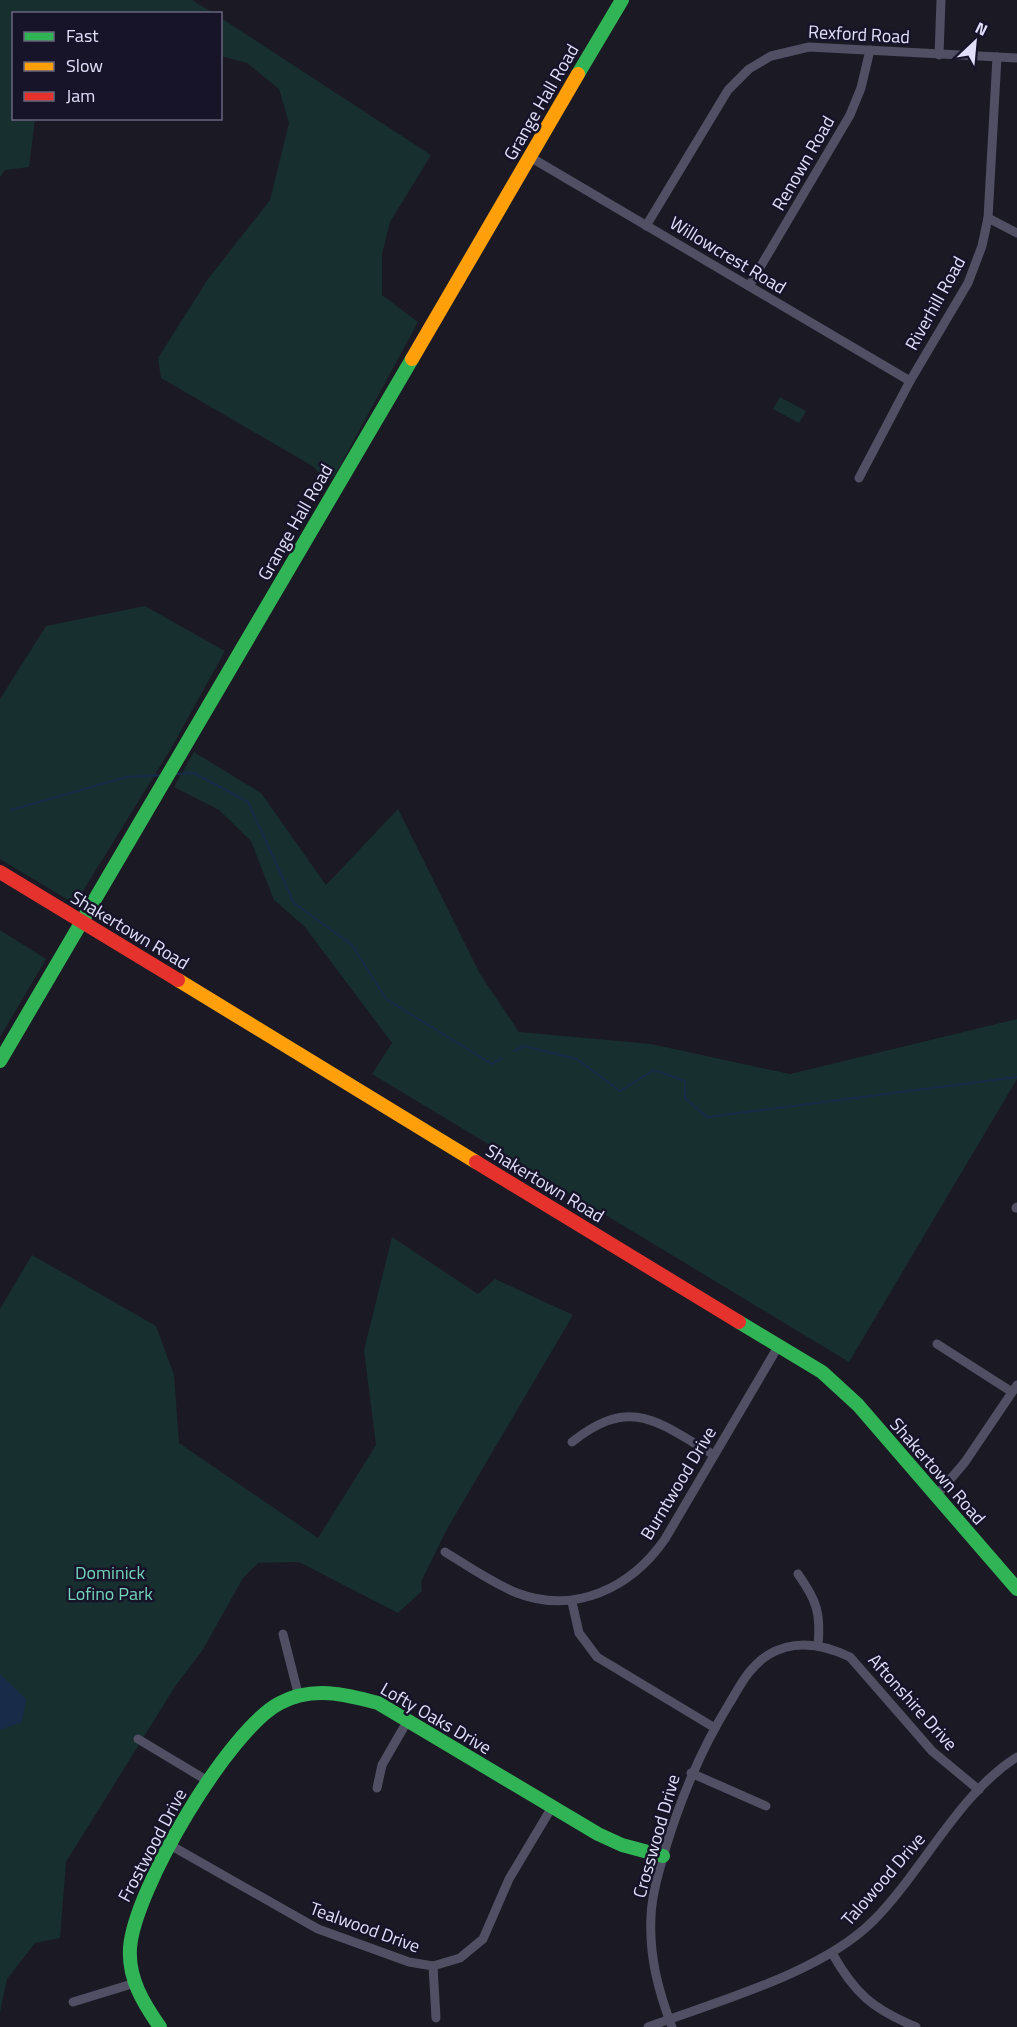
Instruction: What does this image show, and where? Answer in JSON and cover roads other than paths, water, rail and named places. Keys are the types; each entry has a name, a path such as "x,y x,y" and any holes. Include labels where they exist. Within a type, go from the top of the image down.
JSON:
{"street":[{"name":"Grange Hall Road","path":"0,1061 622,0"},
{"path":"939,55 941,0"},
{"name":"Rexford Road","path":"646,226 720,101 749,69 771,56 796,48 1017,58"},
{"name":"Renown Road","path":"749,286 850,115 861,88 870,50"},
{"name":"Riverhill Road","path":"859,478 910,381 968,283 982,246 988,218 997,57"},
{"name":"Willowcrest Road","path":"530,157 910,381"},
{"path":"988,218 1017,233"},
{"name":"Shakertown Road","path":"0,872 822,1372 846,1392 1017,1589"},
{"path":"936,1496 965,1462 1015,1389 937,1344"},
{"name":"Burntwood Drive","path":"572,1602 616,1585 647,1563 665,1539 779,1346"},
{"path":"572,1442 596,1423 617,1417 635,1416 659,1423 714,1455"},
{"path":"445,1552 518,1593 554,1602 572,1602 579,1633 597,1658 715,1728"},
{"path":"798,1574 813,1596 817,1607 820,1624 818,1646"},
{"path":"283,1634 299,1697"},
{"name":"Crosswood Drive","path":"670,2023 654,1973 650,1938 652,1903 663,1856 691,1773 746,1676 761,1660 789,1646 818,1646"},
{"name":"Aftonshire Drive","path":"818,1646 833,1648 850,1657 932,1751 979,1790"},
{"name":"Lofty Oaks Drive","path":"208,1781 230,1745 248,1725 272,1708 299,1697 329,1693 350,1695 378,1703 608,1839 663,1856"},
{"path":"377,1788 384,1761 408,1720"},
{"path":"138,1739 208,1781"},
{"name":"Talowood Drive","path":"648,2027 670,2023 801,1969 832,1953 875,1919 979,1790 1017,1757"},
{"path":"691,1773 766,1806"},
{"name":"Frostwood Drive","path":"160,2027 146,2007 135,1983 131,1940 135,1915 145,1889 208,1781"},
{"name":"Tealwood Drive","path":"171,1845 318,1929 409,1962 433,1966 460,1958 483,1939 509,1879 552,1807"},
{"path":"832,1953 850,1984 865,1999 890,2016 916,2027"},
{"path":"433,1966 436,2018"},
{"path":"73,2002 135,1983"}],"water":[{"path":"0,1674 26,1699 22,1722 0,1730"}],"waterway":[{"path":"174,774 194,773 248,802 294,903 352,945 386,999 492,1064 502,1058"},
{"path":"11,810 126,777 163,775"},
{"path":"514,1051 524,1046 577,1059 620,1091 654,1070 685,1081 685,1098 707,1117 1017,1077"}],"park label":[{"name":"Dominick Lofino Park","path":"110,1582"}]}
